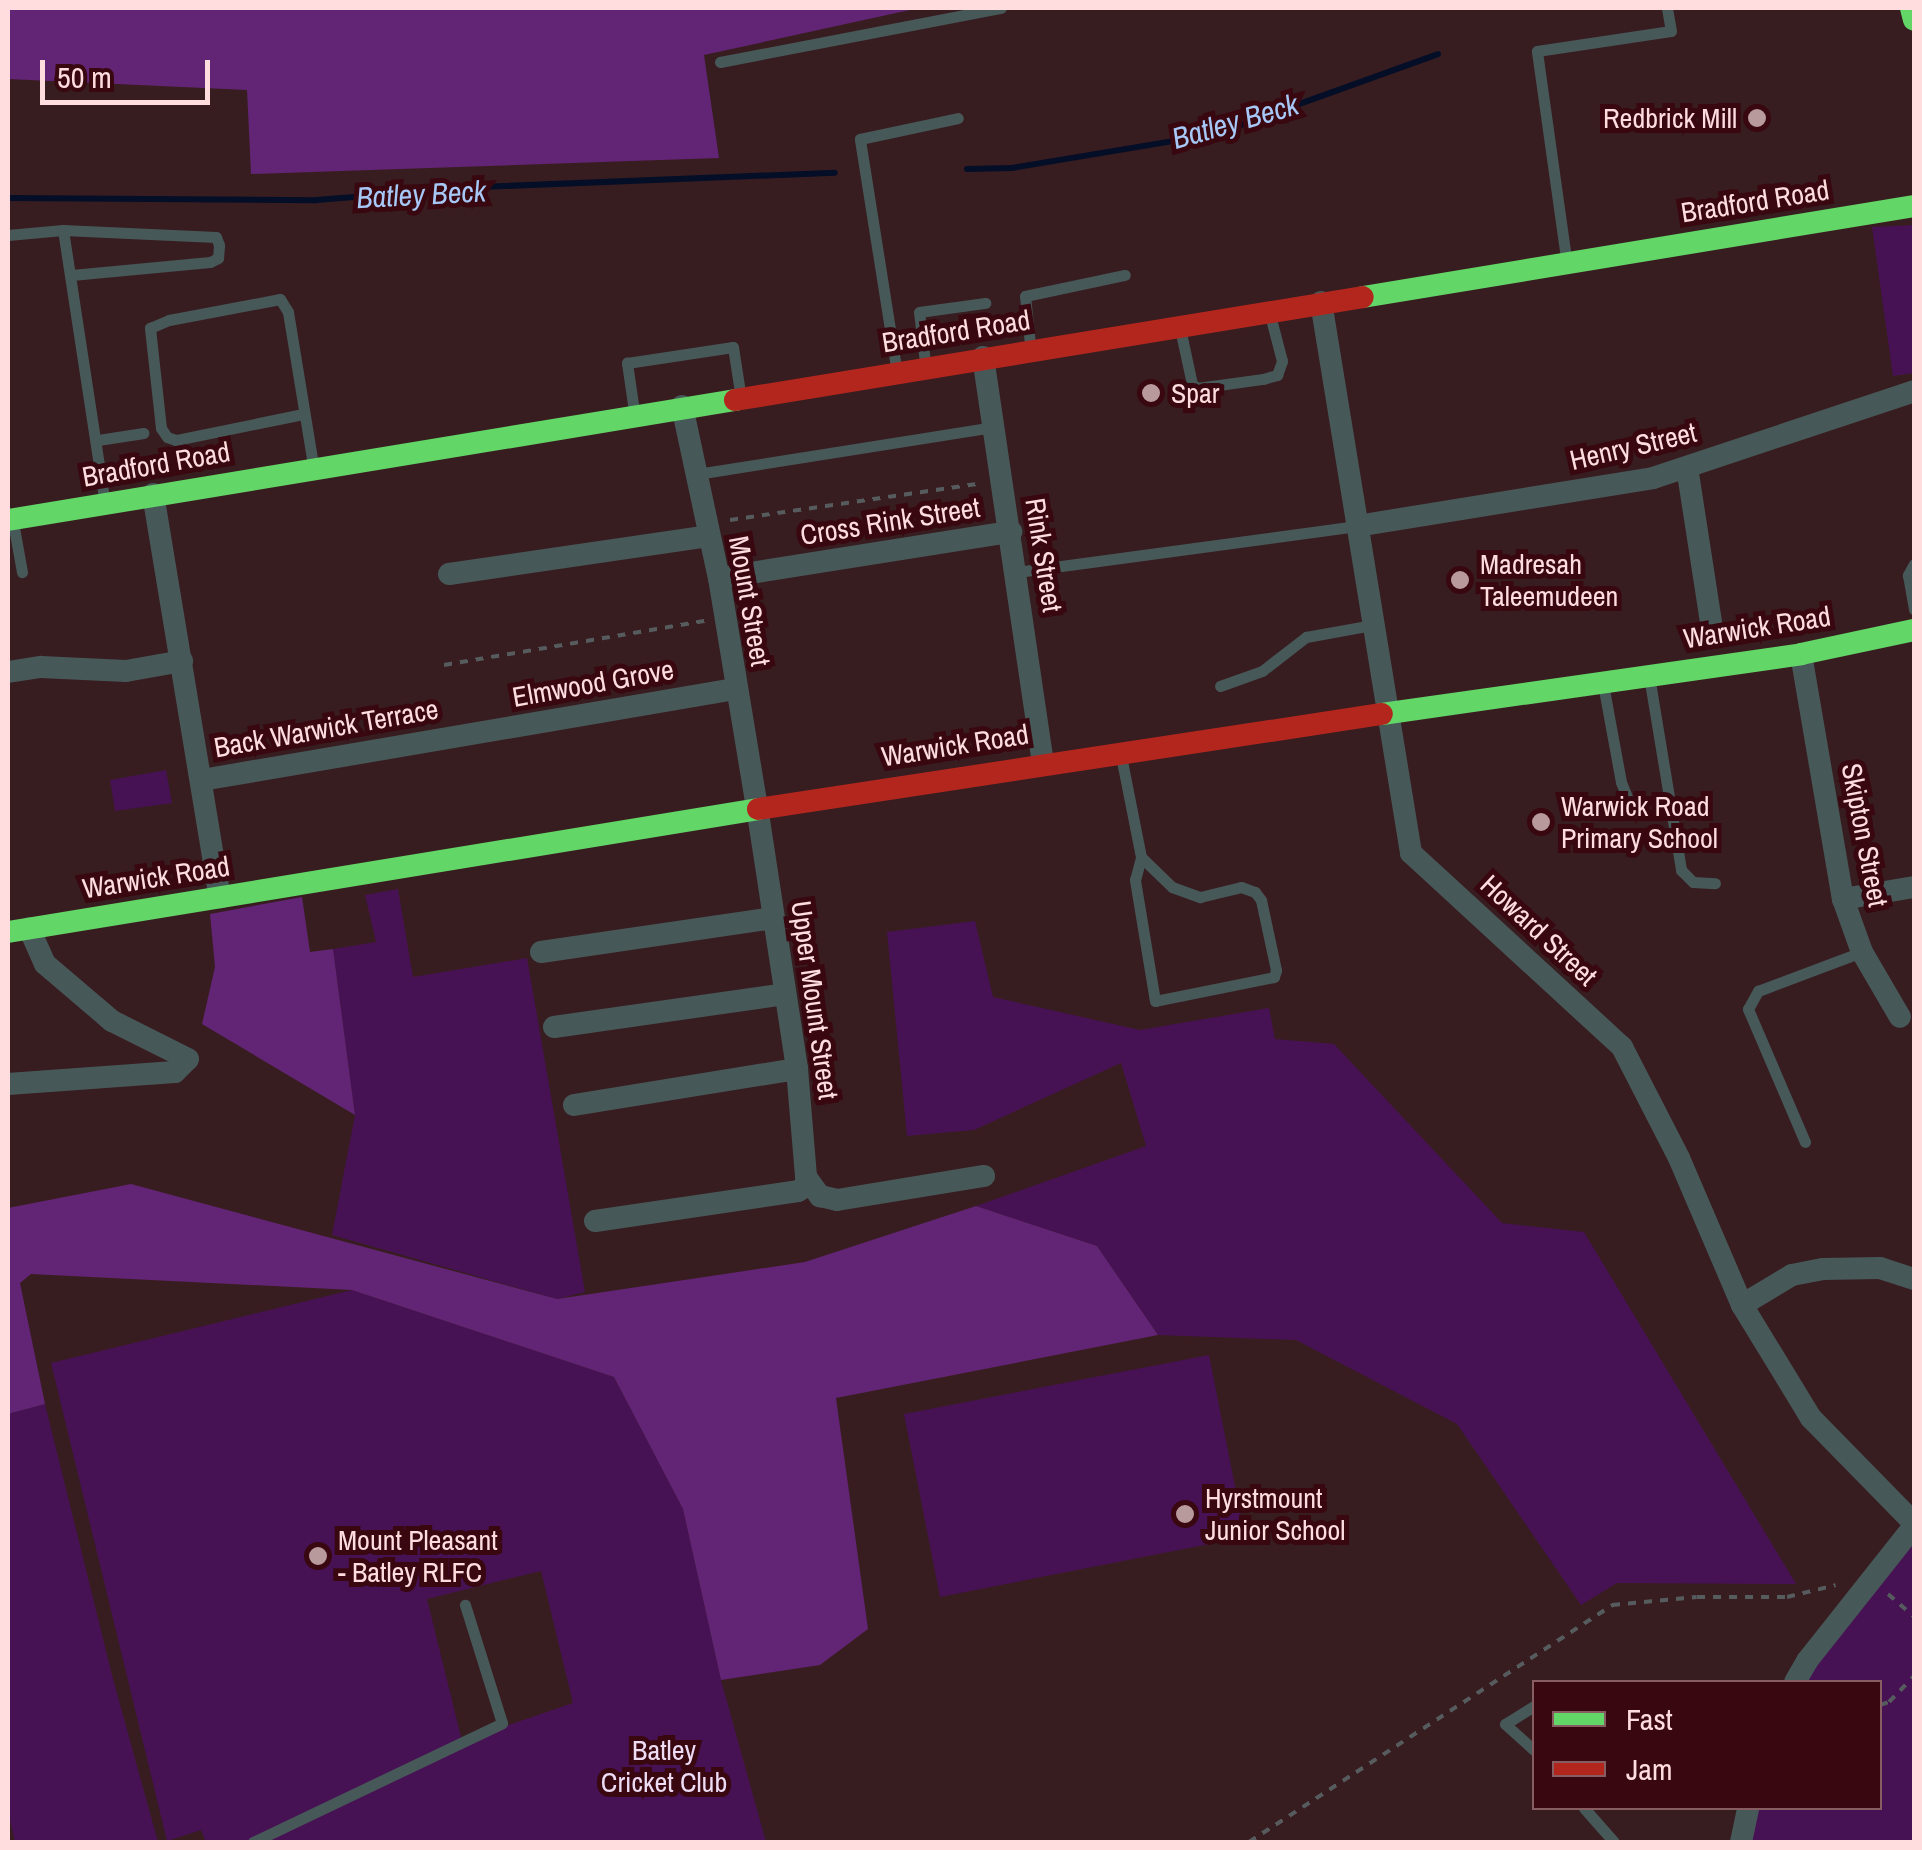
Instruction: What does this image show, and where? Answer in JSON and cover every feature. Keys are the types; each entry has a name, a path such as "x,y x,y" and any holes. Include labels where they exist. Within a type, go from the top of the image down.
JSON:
{"main road":[{"path":"1911,8 1914,20"},
{"name":"Bradford Road","path":"10,519 1914,206"},
{"name":"Warwick Road","path":"18,930 1120,750 1801,654 1914,630"}],"street":[{"name":"Howard Street","path":"1321,302 1411,852 1622,1047 1679,1158 1742,1305 1812,1418 1914,1524"},
{"name":"Rink Street","path":"983,357 1043,762"},
{"name":"Henry Street","path":"1357,526 1654,478 1914,392"},
{"name":"Mount Street","path":"682,406 719,578 756,808"},
{"path":"1686,467 1713,634"},
{"path":"153,494 220,897"},
{"path":"449,574 706,530"},
{"name":"Cross Rink Street","path":"719,578 1011,532"},
{"name":"Skipton Street","path":"1801,654 1844,899 1862,952 1900,1017"},
{"path":"8,672 42,667 126,671 182,661"},
{"name":"Elmwood Grove","path":"460,736 735,689"},
{"name":"Back Warwick Terrace","path":"202,780 460,736"},
{"name":"Upper Mount Street","path":"756,808 812,1186"},
{"path":"1844,899 1914,887"},
{"path":"541,952 774,918"},
{"path":"13,1084 175,1072 188,1059 112,1022 45,964 18,930"},
{"path":"554,1028 785,994"},
{"path":"574,1104 796,1069"},
{"path":"594,1213 798,1191 812,1186 837,1200 984,1176"},
{"path":"1742,1305 1792,1276 1823,1269 1880,1268 1914,1279"},
{"path":"1796,1680 1914,1524"},
{"path":"1742,1842 1748,1810"}],"lane":[{"path":"720,62 1001,8"},
{"path":"1566,263 1536,52 1671,31 1667,8"},
{"path":"896,371 860,139 958,118"},
{"path":"8,235 63,230 216,237 219,245 218,258 210,262 72,275"},
{"path":"63,230 105,503"},
{"path":"1030,349 1024,296 1125,276"},
{"path":"302,414 176,440 167,437 161,428 150,328 169,320 280,299 288,312 314,468"},
{"path":"926,366 919,312 985,303"},
{"path":"1179,326 1192,384 1197,388 1226,385 1277,375 1282,360 1269,311"},
{"path":"635,414 627,363 733,348 740,396"},
{"path":"696,474 994,427"},
{"path":"98,440 143,433"},
{"path":"10,519 22,572"},
{"path":"1017,572 1357,526"},
{"path":"1914,564 1908,575 1914,609"},
{"path":"1220,686 1262,671 1306,636 1373,625"},
{"path":"1648,674 1681,870 1692,882 1715,883"},
{"path":"1602,680 1628,800"},
{"path":"1120,750 1135,846 1141,857 1172,887 1200,897 1240,888 1255,892 1261,900 1273,952 1274,977 1155,1001 1135,880 1141,857"},
{"path":"1135,880 1154,870"},
{"path":"1805,1142 1748,1009 1758,991 1862,952"},
{"path":"253,1842 502,1723 465,1605"},
{"path":"1532,1707 1505,1724 1532,1748"},
{"path":"1586,1810 1614,1842"}],"path":[{"path":"706,530 1002,480"},
{"path":"444,665 725,618"},
{"path":"1249,1842 1612,1605 1696,1597 1787,1597 1873,1576 1914,1616"},
{"path":"1882,1704 1913,1680"}],"green space":[{"path":"1914,225 1914,373 1893,376 1872,227"},
{"path":"166,770 172,803 115,811 110,780"},
{"path":"398,889 413,977 527,958 585,1292 557,1299 332,1235 355,1115 333,949 376,942 365,895"},
{"path":"975,921 993,997 1140,1030 1269,1008 1275,1039 1334,1044 1502,1223 1584,1232 1796,1584 1617,1583 1581,1605 1457,1424 1296,1340 1158,1335 1097,1246 976,1206 1146,1146 1121,1063 974,1130 907,1136 887,932"},
{"name":"Mount Pleasant - Batley RLFC","path":"352,1290 614,1377 683,1509 721,1680 766,1842 206,1842 201,1830 167,1841 51,1363","holes":["541,1571 573,1703 462,1741 427,1599"]},
{"path":"1209,1355 1245,1537 940,1597 904,1414"},
{"path":"45,1404 158,1842 15,1842 8,1811 8,1414"},
{"path":"1914,1526 1914,1842 1741,1842 1748,1810 1882,1810 1882,1680 1797,1680"}],"shaded area":[{"path":"8,8 919,8 704,55 719,158 251,174 247,90 8,79"},
{"path":"302,897 310,952 333,949 355,1115 202,1024 215,967 210,914"},
{"path":"131,1184 557,1299 805,1262 976,1206 1097,1246 1158,1335 836,1398 868,1629 820,1665 721,1680 683,1509 614,1377 352,1290 31,1274 20,1283 45,1404 8,1414 8,1208"}],"waterway":[{"name":"Batley Beck","path":"967,169 1012,168 1216,134 1438,54"},
{"name":"Batley Beck","path":"8,198 316,200 480,187 835,173"}],"traffic: fast":[{"path":"1911,8 1914,20"},
{"path":"1363,297 1914,206"},
{"path":"8,520 735,400"},
{"path":"1382,714 1801,654 1914,630"},
{"path":"8,932 758,809"}],"traffic: jam":[{"path":"735,400 1363,297"},
{"path":"758,809 1382,714"}],"place":[{"name":"Redbrick Mill","path":"1757,118"},
{"name":"Spar","path":"1151,393"},
{"name":"Madresah Taleemudeen","path":"1460,580"},
{"name":"Warwick Road Primary School","path":"1541,822"},
{"name":"Hyrstmount Junior School","path":"1185,1514"},
{"name":"Mount Pleasant - Batley RLFC","path":"318,1556"}],"park label":[{"name":"Batley Cricket Club","path":"664,1766"}]}
